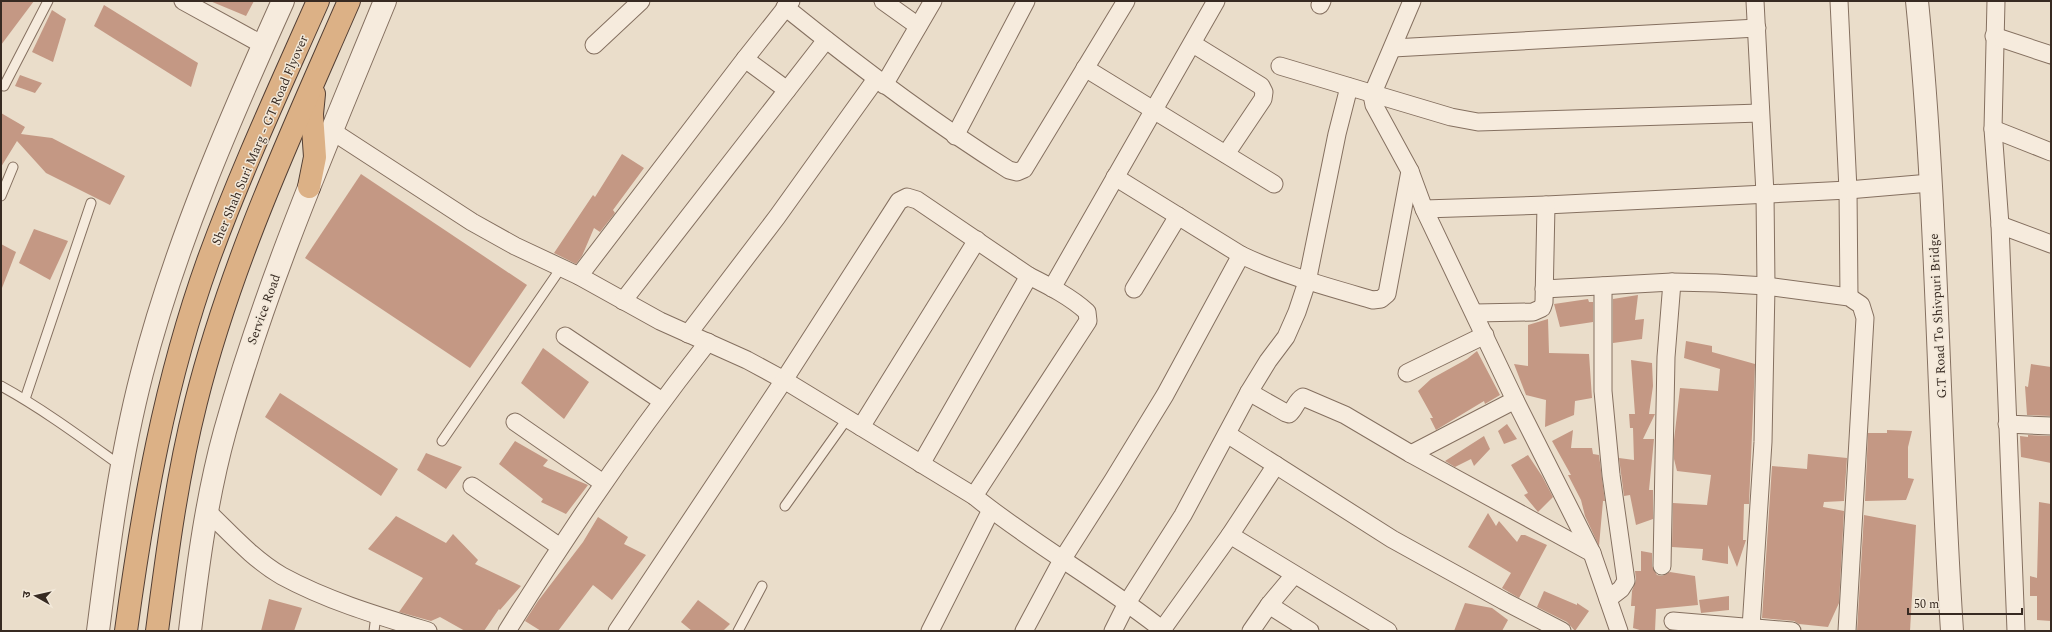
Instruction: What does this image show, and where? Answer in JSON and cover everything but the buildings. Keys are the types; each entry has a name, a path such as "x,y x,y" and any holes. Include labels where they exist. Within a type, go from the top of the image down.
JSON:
{"highway":[{"name":"Sher Shah Suri Marg - GT Road Flyover","path":"126,631 150,472 168,392 187,327 207,263 240,176 318,1"},
{"path":"309,187 315,157 313,99 322,64 349,1"},
{"name":"Sher Shah Suri Marg - GT Road Flyover","path":"157,631 180,477 196,401 235,274 284,151 322,64"}],"street":[{"path":"183,1 263,45"},
{"path":"98,631 121,466 142,372 166,291 193,216 263,45 283,1"},
{"name":"Service Road","path":"190,631 208,512 224,433 250,347 285,247 385,1"},
{"path":"594,45 641,1"},
{"path":"883,1 918,26"},
{"path":"688,334 880,82 933,1"},
{"path":"955,136 1026,1"},
{"path":"579,276 788,4 826,40 880,82 955,136 1009,170 1017,172 1024,169 1126,1"},
{"path":"1052,288 1193,44 1216,1"},
{"path":"1412,1 1372,95 1377,113 1410,171 1424,209 1475,313 1484,335 1592,553 1619,631"},
{"path":"1751,628 1764,442 1766,286 1765,194 1755,1"},
{"path":"1838,1 1848,190 1849,297"},
{"name":"G.T Road To Shivpuri Bridge","path":"1917,1 1930,183 1940,364 1944,511 1952,631"},
{"path":"1996,1 1993,129 2000,225 2016,631"},
{"path":"1393,48 1757,28"},
{"path":"1994,36 2051,55"},
{"path":"623,301 826,40"},
{"path":"1193,44 1261,86 1264,92 1263,99 1226,154"},
{"path":"745,59 787,90"},
{"path":"1280,66 1451,118 1478,122 1760,113"},
{"path":"1086,68 1274,184"},
{"path":"1113,631 1127,603 1183,516 1249,392 1268,361 1286,337 1297,312 1307,282 1349,87"},
{"path":"1993,129 2051,152"},
{"path":"332,131 472,222 579,276 623,301 688,334 708,342 784,380 974,496 991,510 1127,603 1163,630 1230,535 1276,465"},
{"path":"1115,177 1241,255 1270,269 1307,282 1373,300 1381,300 1386,294 1410,171"},
{"path":"1424,209 1546,205 1848,190 1930,183"},
{"path":"617,631 784,380 899,201 908,197 917,200 1029,276 1083,307 1087,312 1088,321 974,496"},
{"path":"1475,313 1533,312 1542,308 1544,289 1546,205"},
{"path":"1134,288 1178,216"},
{"path":"2000,225 2051,244"},
{"path":"854,423 977,240"},
{"path":"1024,631 1062,560 1165,395 1241,255"},
{"path":"921,464 1029,276"},
{"path":"1544,289 1672,282 1766,286 1849,297 1861,304 1865,318 1847,631"},
{"path":"1662,566 1666,357 1672,282"},
{"path":"1603,286 1603,391 1611,475 1626,582 1621,589 1608,599"},
{"path":"1407,373 1484,335"},
{"path":"565,336 662,401"},
{"path":"507,631 560,547 603,483 662,401 708,342"},
{"path":"1249,392 1289,414 1293,411 1299,399 1303,397 1345,414 1411,454 1592,553"},
{"path":"1411,454 1515,400"},
{"path":"515,422 603,483"},
{"path":"2007,424 2051,426"},
{"path":"1227,434 1392,539 1504,602 1562,631"},
{"path":"472,486 560,547"},
{"path":"930,631 991,510"},
{"path":"208,512 246,549 281,575 325,596 375,623 428,631"},
{"path":"1230,535 1388,631"},
{"path":"1250,631 1268,605 1294,575"},
{"path":"1268,605 1310,631"},
{"path":"1673,622 1786,631"}],"lane":[{"path":"4,86 48,1"},
{"path":"1,196 13,167"},
{"path":"24,399 91,203"},
{"path":"442,442 561,268"},
{"path":"1,386 24,399 121,466"},
{"path":"784,506 854,423"},
{"path":"738,631 762,586"}]}
